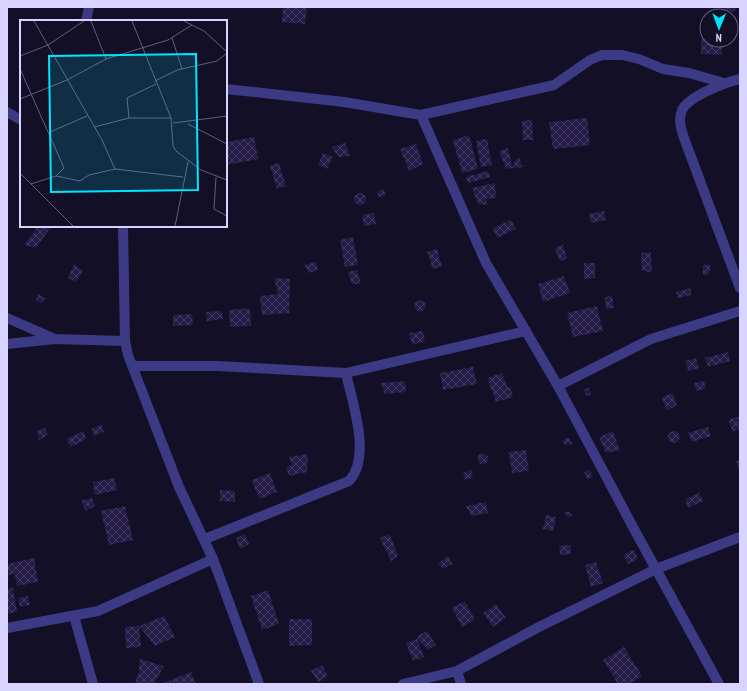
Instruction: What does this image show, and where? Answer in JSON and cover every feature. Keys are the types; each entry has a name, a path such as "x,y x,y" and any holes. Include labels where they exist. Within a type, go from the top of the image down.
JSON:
{"street":[{"path":"86,20 89,7"},
{"path":"227,89 344,102 421,115 554,86 590,60 602,55 622,54 663,69 689,73 724,83"},
{"path":"740,79 724,83 702,94 683,109 680,121 684,138 740,288"},
{"path":"7,112 20,119"},
{"path":"421,115 486,263 558,386 719,684"},
{"path":"123,227 125,341 132,366 179,487 205,539 213,559 259,684"},
{"path":"558,386 650,339 740,310"},
{"path":"7,318 56,339"},
{"path":"132,366 217,366 346,373 526,331"},
{"path":"7,344 56,339 125,341"},
{"path":"205,539 349,481 356,474 360,439 346,373"},
{"path":"403,684 457,671 537,628 656,569 740,537"},
{"path":"7,628 98,611 213,559"},
{"path":"74,616 94,684"},
{"path":"457,671 461,684"}],"building":[{"path":"283,7 307,7 305,24 282,22"},
{"path":"719,7 736,7 736,8"},
{"path":"701,48 722,48 722,55 701,54"},
{"path":"587,118 590,145 553,149 549,122"},
{"path":"532,120 533,140 523,140 522,121"},
{"path":"469,135 478,169 462,173 453,140"},
{"path":"254,137 258,159 227,165 227,142"},
{"path":"487,139 492,165 481,167 476,141"},
{"path":"345,143 350,156 338,157 332,147"},
{"path":"416,144 423,164 409,171 400,149"},
{"path":"508,148 513,168 506,169 499,151"},
{"path":"323,153 333,157 327,169 318,165"},
{"path":"519,158 523,167 513,168 515,160"},
{"path":"279,163 286,186 277,189 270,166"},
{"path":"488,171 490,177 468,183 466,177"},
{"path":"495,183 496,198 486,199 488,205 478,204 472,188"},
{"path":"383,189 386,195 379,197 377,192"},
{"path":"358,193 362,193 366,199 362,205 358,205 354,201 354,197"},
{"path":"604,211 606,220 591,223 589,214"},
{"path":"374,213 376,224 364,226 362,215"},
{"path":"511,220 516,229 497,238 493,228"},
{"path":"37,227 51,227 36,248 24,245"},
{"path":"353,237 358,265 345,267 340,240"},
{"path":"563,245 567,258 560,262 555,248"},
{"path":"437,249 442,266 433,269 427,252"},
{"path":"651,252 652,273 642,270 641,253"},
{"path":"316,262 318,270 309,273 304,265"},
{"path":"584,263 595,263 595,278 584,279"},
{"path":"74,264 83,271 76,282 68,278"},
{"path":"710,264 710,274 703,275 703,265"},
{"path":"357,270 361,284 352,284 348,272"},
{"path":"564,276 570,293 543,302 538,284"},
{"path":"274,278 290,279 289,313 262,315 260,296 278,294"},
{"path":"691,288 691,295 678,298 676,292"},
{"path":"37,294 46,298 41,303 36,300"},
{"path":"612,296 614,308 606,309 605,297"},
{"path":"418,301 422,301 424,302 424,310 418,311 415,308 415,304"},
{"path":"597,306 603,331 573,337 567,313"},
{"path":"250,308 251,326 230,327 229,310"},
{"path":"222,311 223,319 207,321 206,312"},
{"path":"192,314 193,325 173,326 173,315"},
{"path":"423,331 425,342 412,344 409,333"},
{"path":"728,352 730,361 708,367 705,358"},
{"path":"696,358 699,368 688,371 686,361"},
{"path":"473,367 477,384 443,390 440,373"},
{"path":"502,373 508,388 510,387 513,397 496,402 487,378"},
{"path":"405,381 406,392 385,394 380,383"},
{"path":"704,381 706,389 696,391 694,383"},
{"path":"589,388 591,395 586,396 584,389"},
{"path":"673,393 677,406 666,410 662,397"},
{"path":"740,416 740,429 733,432 728,420"},
{"path":"102,425 104,432 94,436 91,429"},
{"path":"708,427 711,436 692,442 688,433"},
{"path":"45,428 48,435 39,440 37,431"},
{"path":"84,431 86,439 71,447 66,439"},
{"path":"613,431 620,450 606,453 599,437"},
{"path":"672,431 676,431 680,437 676,443 672,443 668,439 668,435"},
{"path":"568,437 573,444 565,445 562,441"},
{"path":"526,450 529,471 512,473 509,452"},
{"path":"308,454 307,472 289,476 286,467 292,465 289,457"},
{"path":"481,454 485,454 487,455 487,463 481,464 478,461 478,457"},
{"path":"740,460 740,470 739,471 736,461"},
{"path":"471,470 473,478 465,480 463,473"},
{"path":"590,470 593,477 587,479 584,472"},
{"path":"270,473 277,492 259,499 252,480"},
{"path":"114,478 117,490 95,495 93,482"},
{"path":"220,490 235,491 235,502 220,501"},
{"path":"699,493 703,501 688,508 685,499"},
{"path":"92,498 95,506 86,511 81,501"},
{"path":"486,502 488,513 471,516 466,506"},
{"path":"125,506 133,540 109,545 101,511"},
{"path":"564,512 570,512 572,516 568,518"},
{"path":"546,515 556,517 553,531 543,529"},
{"path":"245,534 249,544 240,549 236,538"},
{"path":"390,534 398,556 391,561 380,538"},
{"path":"570,545 571,554 560,555 559,546"},
{"path":"634,550 638,559 628,564 623,555"},
{"path":"448,556 453,564 443,569 438,563"},
{"path":"34,558 38,582 17,586 15,574 8,575 7,564"},
{"path":"596,562 603,583 591,587 585,565"},
{"path":"13,588 17,612 7,614 7,589"},
{"path":"268,590 279,624 262,630 251,596"},
{"path":"28,596 30,605 20,607 18,598"},
{"path":"465,601 475,620 462,627 452,608"},
{"path":"496,604 506,618 493,627 483,613"},
{"path":"164,616 175,637 155,646 139,626"},
{"path":"289,619 312,619 312,645 289,646"},
{"path":"139,626 141,647 126,648 125,627"},
{"path":"427,631 436,645 428,650 417,639 419,635"},
{"path":"417,639 424,657 413,661 406,643"},
{"path":"624,647 642,676 630,684 618,684 603,660"},
{"path":"140,659 164,666 154,684 135,684 139,671"},
{"path":"322,665 328,676 318,682 311,671"},
{"path":"191,672 196,684 161,684"}]}
